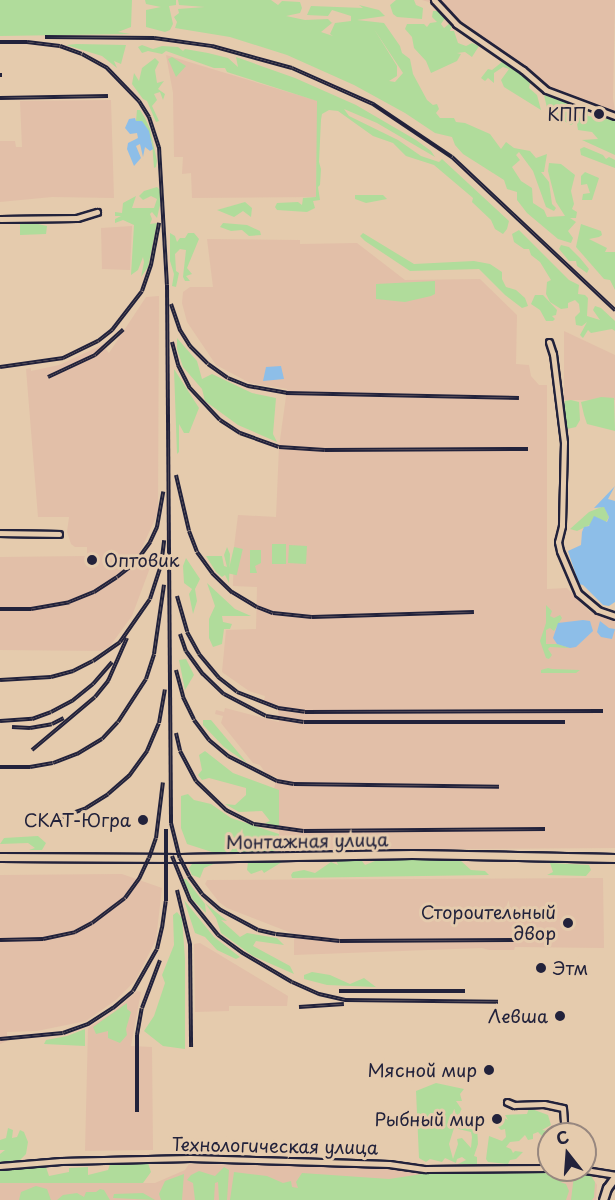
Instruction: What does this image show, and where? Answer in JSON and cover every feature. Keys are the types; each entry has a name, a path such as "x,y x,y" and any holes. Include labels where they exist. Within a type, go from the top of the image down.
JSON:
{"street":[{"path":"434,0 456,24 523,70 546,90 615,116"},
{"path":"0,219 77,218 97,212"},
{"path":"549,342 553,354 564,442 562,526 558,542 560,551 578,593 598,610 615,616"},
{"path":"0,533 59,534"},
{"name":"Монтажная улица","path":"0,857 180,858 412,854 615,858"},
{"path":"507,1102 514,1105 544,1104 563,1108 565,1122"},
{"name":"Технологическая улица","path":"0,1166 61,1161 190,1158 415,1167 537,1168"},
{"path":"597,1172 615,1176 603,1200"}],"shaded area":[{"path":"422,0 615,0 613,98 615,112 613,119 596,115 597,112 542,92 527,77 455,29 432,3"},
{"path":"166,55 318,101 316,197 192,198 191,173 182,174 183,157 174,157 173,93"},
{"path":"111,100 114,198 52,197 0,202 0,141 15,141 16,147 22,147 20,101"},
{"path":"132,226 130,270 102,269 101,228"},
{"path":"207,239 300,240 300,244 357,243 405,280 480,279 517,315 516,364 529,365 531,376 539,385 547,385 547,589 567,588 589,611 615,620 615,848 279,850 279,792 274,789 277,777 266,774 260,765 253,763 221,723 223,716 215,714 216,710 224,712 225,708 279,722 278,705 264,701 265,696 249,691 222,672 226,630 256,629 257,587 233,586 238,515 276,517 279,447 287,389 250,383 216,365 187,322 182,303 183,292 190,287 213,287"},
{"path":"159,296 158,513 140,552 144,557 154,557 132,616 110,646 101,651 0,650 0,557 87,556 87,547 75,547 71,544 67,532 69,517 38,517 26,369 31,368 31,371 59,365 102,345 109,353 146,297"},
{"path":"564,331 615,355 615,400 564,400"},
{"path":"122,874 162,888 156,940 135,981 116,1000 86,1021 37,1031 7,1032 7,1041 0,1044 0,875"},
{"path":"603,878 604,948 515,947 514,950 482,948 294,955 294,934 227,908 219,902 205,884 207,880"},
{"path":"200,943 288,996 287,1006 229,1006 229,1011 195,1012 194,944"},
{"path":"137,991 141,992 131,1046 152,1047 153,1150 85,1151 88,1028 114,1012"},
{"path":"189,1164 392,1168 422,1174 537,1175 537,1182 595,1182 597,1185 596,1200 0,1200 0,1183 155,1183 185,1170"}],"green space":[{"path":"0,0 132,0 131,27 118,32 131,34 0,36"},
{"path":"145,0 176,0 176,5 169,6 173,24 170,30 165,32 146,27 146,10 161,7 146,4"},
{"path":"178,0 271,0 278,5 282,1 300,2 302,8 300,13 286,16 305,20 328,19 332,23 321,32 333,36 330,34 335,23 351,21 351,16 332,10 328,16 307,15 311,6 363,8 359,5 379,10 385,16 357,20 384,23 400,46 402,53 410,59 413,74 427,100 433,105 437,104 439,109 436,113 440,118 454,118 456,122 465,123 490,134 501,149 506,142 514,148 530,151 536,158 547,154 544,172 541,172 549,182 552,204 556,208 554,211 546,207 533,171 519,152 516,155 520,160 512,167 521,181 532,188 533,203 544,210 547,217 565,216 556,202 548,171 549,163 561,164 575,175 571,191 574,204 572,209 577,212 576,218 570,218 576,222 568,231 573,238 571,243 558,239 527,213 517,200 517,192 507,189 504,180 463,154 455,145 452,137 435,133 405,113 354,85 287,55 230,37 175,28 177,22 174,17 179,13 178,9 205,7 179,5","holes":["374,29 403,73 395,82 389,81 397,76 397,66"]},
{"path":"396,0 414,0 416,5 423,8 422,19 397,17 393,14 390,5"},
{"path":"433,11 439,11 445,18 441,24 444,28 450,23 452,25 450,31 454,31 458,43 466,46 472,43 479,46 472,57 465,52 457,53 461,54 457,61 431,73 426,61 414,48 412,37 405,29 407,24 424,24 427,27 430,23 437,22 432,17"},
{"path":"66,45 126,45 121,64 114,61 117,68 102,56"},
{"path":"142,45 153,49 162,46 178,47 183,51 185,49 208,53 228,58 238,67 236,57 295,78 356,105 416,140 431,151 435,157 377,123 344,109 349,116 398,140 421,156 439,162 442,159 509,221 507,229 503,234 495,229 491,220 472,202 473,198 434,165 406,156 393,143 373,136 338,111 329,110 322,114 321,120 319,162 321,169 318,187 320,200 313,201 315,208 307,212 277,210 275,207 277,203 298,202 302,205 303,198 316,197 317,101 227,72 225,68 214,68 166,51 162,54 148,51 142,53 138,47"},
{"path":"172,57 186,66 176,77 168,59"},
{"path":"155,58 159,62 155,70 157,83 164,81 158,89 165,94 163,100 160,92 154,94 157,100 152,106 159,121 156,122 147,101 132,84 134,73 139,81 142,68"},
{"path":"502,62 523,75 530,83 529,88 537,95 541,110 504,87 501,80 509,69 503,67 494,73 494,83 488,78 485,81 481,78 488,69 492,70"},
{"path":"544,95 571,104 571,108 580,112 574,123 571,125 548,112"},
{"path":"583,109 588,111 588,116 615,120 615,155 582,140 598,139 592,132 578,130 577,124"},
{"path":"137,110 140,110 150,129 157,161 154,168 152,142 136,121"},
{"path":"584,147 603,155 606,159 609,157 615,160 615,168 581,155 580,149"},
{"path":"585,172 599,178 592,200 582,200 583,194 590,193 587,184 581,185 581,176"},
{"path":"157,187 160,190 160,205 157,218 152,212 150,214 152,219 150,224 157,223 148,267 141,277 143,257 138,270 131,275 134,225 123,220 115,223 115,219 121,216 115,216 115,212 122,213 123,203 136,196 132,208 154,208 157,199 151,196 143,200 139,196 144,191"},
{"path":"355,195 383,195 387,199 366,203 355,199"},
{"path":"245,202 252,208 251,217 243,211 234,217 217,210"},
{"path":"29,222 47,226 46,234 20,235 20,223"},
{"path":"223,223 247,225 260,231 261,235 249,236 242,230 231,231 220,227"},
{"path":"581,224 601,231 602,235 599,237 589,239 607,248 605,252 615,252 615,290 610,280 604,279 576,247"},
{"path":"519,230 569,280 579,285 578,294 588,298 587,316 600,320 593,310 595,306 601,308 615,321 615,331 612,329 591,333 588,330 583,338 580,335 587,322 582,326 576,325 575,317 580,312 579,304 575,300 568,303 568,308 561,309 550,302 546,294 547,282 551,280 540,262 531,255 529,249 524,249 514,242 512,234"},
{"path":"170,233 175,236 177,242 180,238 185,238 188,233 194,233 199,239 187,268 192,274 186,276 190,281 185,281 183,277 186,250 180,249 175,254 176,271 179,273 176,287 172,286 174,274 170,261"},
{"path":"363,233 414,264 474,261 490,264 502,272 502,279 506,287 516,290 525,298 528,306 522,308 479,269 410,271 365,241 360,236"},
{"path":"561,245 569,247 580,258 589,269 587,273 577,266 576,261 569,261 559,249"},
{"path":"435,281 435,294 431,296 405,302 376,299 376,284"},
{"path":"535,295 543,295 557,310 556,315 552,316 555,319 553,321 546,321 540,310 531,304"},
{"path":"177,338 197,361 202,379 212,374 252,393 276,398 273,434 277,442 238,425 205,401 202,389 183,367 177,349"},
{"path":"174,369 199,408 189,433 184,433 179,424 179,452 177,454"},
{"path":"601,397 614,398 615,431 587,424 581,402"},
{"path":"565,401 579,402 580,420 576,427 567,429 563,411"},
{"path":"604,506 609,517 606,522 600,520 577,531 570,529 589,512"},
{"path":"272,544 286,544 286,564 272,564"},
{"path":"289,545 307,546 306,564 288,563"},
{"path":"227,547 230,554 229,583 225,575 222,577 216,572 206,556 222,556 224,566 227,567 224,555"},
{"path":"234,547 243,549 237,575 228,573"},
{"path":"250,550 261,550 261,563 255,566 257,573 250,573"},
{"path":"186,558 200,579 195,589 197,601 193,614 189,594 192,589 184,583 183,566"},
{"path":"207,583 235,609 251,616 222,616 223,622 232,624 230,629 224,629 222,644 213,647 209,638 209,619 215,606"},
{"path":"546,605 552,611 550,616 554,618 560,615 562,618 554,631 550,628 546,630 546,644 557,644 570,648 550,647 548,649 552,655 549,659 546,658 540,641 546,623"},
{"path":"186,659 194,675 185,690 179,660"},
{"path":"548,668 580,670 576,673 541,673 541,670"},
{"path":"203,720 211,720 247,763 224,747 203,725"},
{"path":"205,751 233,773 279,790 279,827 265,823 270,821 262,811 239,812 225,804 235,805 246,795 246,788 209,778 202,780 198,775 202,770 199,755"},
{"path":"188,794 194,800 211,804 231,818 279,834 279,853 215,853 187,844 181,828 181,796"},
{"path":"38,836 46,843 42,850 29,850 35,848 28,843 0,844 4,838"},
{"path":"423,859 461,861 471,870 485,871 489,875 292,878 291,875 293,872 304,870 315,873 331,862 338,865 336,860 362,861 365,865 375,861"},
{"path":"280,860 282,862 264,873 262,870 251,874 247,870 248,862"},
{"path":"216,863 204,868 200,878 192,875 189,868 192,864"},
{"path":"550,863 589,865 591,870 586,876 547,875 553,872"},
{"path":"183,879 186,879 205,904 206,913 193,900"},
{"path":"184,900 214,937 240,957 236,959 217,950 205,937 195,933"},
{"path":"205,903 227,921 221,920 240,937 247,933 277,938 284,945 256,941 253,946 290,966 294,974 253,956 221,933 216,918"},
{"path":"177,912 182,918 185,959 185,1049 163,1046 144,1031 154,1016 165,983 162,975 174,945 173,915"},
{"path":"312,972 330,975 350,984 364,978 376,987 327,985 304,979 304,975"},
{"path":"127,1003 127,1009 131,1012 126,1029 127,1035 120,1043 108,1038 108,1031 96,1034 93,1027"},
{"path":"85,1029 85,1046 44,1044 46,1040 67,1036"},
{"path":"436,1083 464,1089 460,1094 462,1101 456,1101 463,1111 459,1114 460,1116 467,1119 469,1114 476,1116 474,1122 477,1127 478,1144 474,1156 477,1157 477,1164 458,1164 466,1160 462,1157 457,1159 456,1163 445,1158 442,1162 430,1159 426,1162 419,1158 416,1091","holes":["454,1128 471,1132 471,1148 462,1138 457,1139 458,1144 453,1159 449,1144"]},
{"path":"529,1108 548,1115 550,1122 537,1122 537,1132 533,1134 533,1139 528,1140 525,1135 519,1141 510,1142 506,1147 513,1153 523,1152 516,1159 510,1160 508,1164 488,1162 486,1159 489,1136 502,1141 506,1137 505,1129 501,1130 498,1127 501,1116 508,1120 505,1115 527,1114"},
{"path":"8,1128 13,1130 12,1138 17,1137 20,1130 24,1132 28,1142 26,1154 20,1160 0,1162 0,1154 5,1150 0,1150 0,1140 6,1138"},
{"path":"148,1163 151,1172 143,1183 0,1183 0,1169 46,1167 49,1176 69,1172 69,1168 88,1167 88,1175 108,1170 110,1164"},
{"path":"224,1167 229,1170 227,1200 219,1200 218,1182 215,1183 214,1200 195,1200 193,1183 187,1180 191,1175 199,1171 215,1176"},
{"path":"234,1172 267,1176 283,1183 291,1181 292,1187 298,1188 296,1182 302,1173 389,1179 422,1174 537,1173 537,1182 560,1182 566,1184 569,1191 566,1200 230,1200"},
{"path":"184,1174 182,1200 161,1200 159,1194 165,1181"},
{"path":"573,1182 595,1182 592,1200 571,1200"},
{"path":"36,1186 47,1189 51,1200 19,1200 21,1192"},
{"path":"100,1189 104,1190 110,1200 57,1200 63,1195 77,1193 84,1197 86,1192 96,1192"},
{"path":"143,1193 155,1200 113,1198 114,1194"}],"water":[{"path":"135,118 136,121 142,121 149,131 153,149 150,151 145,147 143,157 140,144 136,146 141,158 134,166 127,149 128,143 138,138 137,133 130,134 125,128 129,119"},
{"path":"281,366 284,379 263,381 266,367"},
{"path":"615,486 608,499 615,501 615,602 609,606 603,605 583,585 579,584 568,551 581,545 584,527 589,526 594,516 607,522 609,517 604,507 594,508"},
{"path":"590,621 593,631 576,647 570,648 557,644 553,638 558,623"},
{"path":"600,621 609,628 615,629 612,639 601,637 597,632"}],"railway":[{"path":"45,37 154,38 212,46 292,68 373,104 452,157 615,310"},
{"path":"0,42 60,46 82,54 107,68 139,101 149,117 159,147 167,285 171,823 180,858 189,876 202,894 219,909 258,930 276,934 340,941 515,940"},
{"path":"0,98 108,96"},
{"path":"0,367 63,358 98,341 112,330 142,291 151,265 159,223"},
{"path":"171,304 180,330 190,346 208,364 228,378 248,386 286,393 519,398"},
{"path":"48,377 95,355 123,330"},
{"path":"172,342 178,365 189,387 220,420 240,433 279,447 325,450 528,449"},
{"path":"176,475 189,531 197,552 212,573 232,592 257,607 273,613 312,617 474,612"},
{"path":"0,609 31,609 69,602 94,592 117,577 135,563 150,542 157,527 163,492"},
{"path":"0,680 51,677 73,671 93,661 120,642 150,599 161,566 164,540"},
{"path":"0,767 30,767 53,763 77,754 102,739 118,722 146,679 154,654 164,585"},
{"path":"177,596 187,632 199,654 218,677 237,692 278,708 305,712 603,711"},
{"path":"180,634 186,651 203,674 224,694 266,716 304,722 565,722"},
{"path":"32,750 95,697 108,681 127,638"},
{"path":"0,721 32,719 72,701 93,684 112,662"},
{"path":"176,670 183,697 194,720 209,740 228,756 277,781 294,784 499,787"},
{"path":"59,818 86,808 108,794 129,776 147,751 159,723 165,690"},
{"path":"12,727 30,728 52,724 64,718"},
{"path":"176,733 180,751 196,781 226,810 254,824 304,831 545,829"},
{"path":"0,940 43,939 75,932 92,923 125,898 139,879 156,838 163,782"},
{"path":"0,1039 63,1033 88,1024 113,1008 133,991 157,949 162,928 166,901 166,829"},
{"path":"172,856 190,900 218,935 241,952 292,982 319,994 345,1000 498,1002"},
{"path":"177,890 190,944 191,1047"},
{"path":"137,1112 137,1035 142,1008 160,960"},
{"path":"339,991 465,991"},
{"path":"299,1007 344,1004"}],"place":[{"name":"КПП","path":"599,114"},
{"name":"Оптовик","path":"92,560"},
{"name":"СКАТ-Югра","path":"143,820"},
{"name":"Стороительный двор","path":"568,923"},
{"name":"Этм","path":"541,968"},
{"name":"Левша","path":"560,1016"},
{"name":"Мясной мир","path":"489,1070"},
{"name":"Рыбный мир","path":"497,1119"}]}
